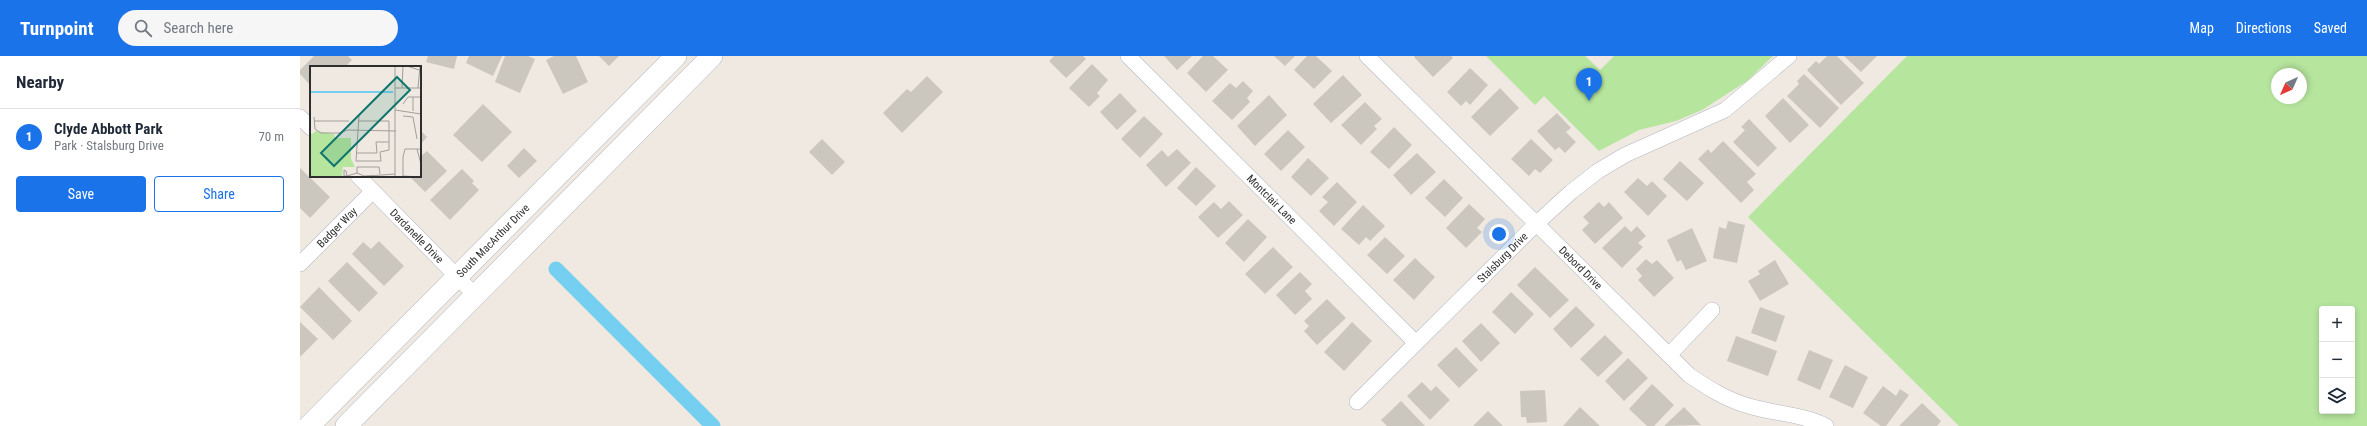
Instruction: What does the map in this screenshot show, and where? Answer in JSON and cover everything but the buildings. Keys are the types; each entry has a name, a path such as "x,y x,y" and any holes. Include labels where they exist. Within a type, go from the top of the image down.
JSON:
{"main road":[{"name":"South MacArthur Drive","path":"309,426 676,56"},
{"path":"346,426 712,56"}],"street":[{"name":"Montclair Lane","path":"1128,56 1416,343"},
{"name":"Debord Drive","path":"1367,56 1689,375 1729,399 1799,421 1826,426"},
{"name":"Stalsburg Drive","path":"1358,402 1536,224 1598,171 1625,154 1726,110 1789,56"},
{"path":"300,117 310,127"},
{"name":"Dardanelle Drive","path":"359,177 475,295"},
{"name":"Badger Way","path":"300,264 373,191"},
{"path":"1669,355 1712,310"}],"green space":[{"path":"1486,56 1585,56 1600,70 1614,56 1773,56 1747,81 1702,110 1676,121 1639,130 1599,151 1544,96 1535,105"},
{"path":"1907,56 2367,56 2367,426 1959,426 1748,217"}],"waterway":[{"path":"556,269 713,426"}],"place":[{"name":"Clyde Abbott Park","path":"1589,101"}]}
